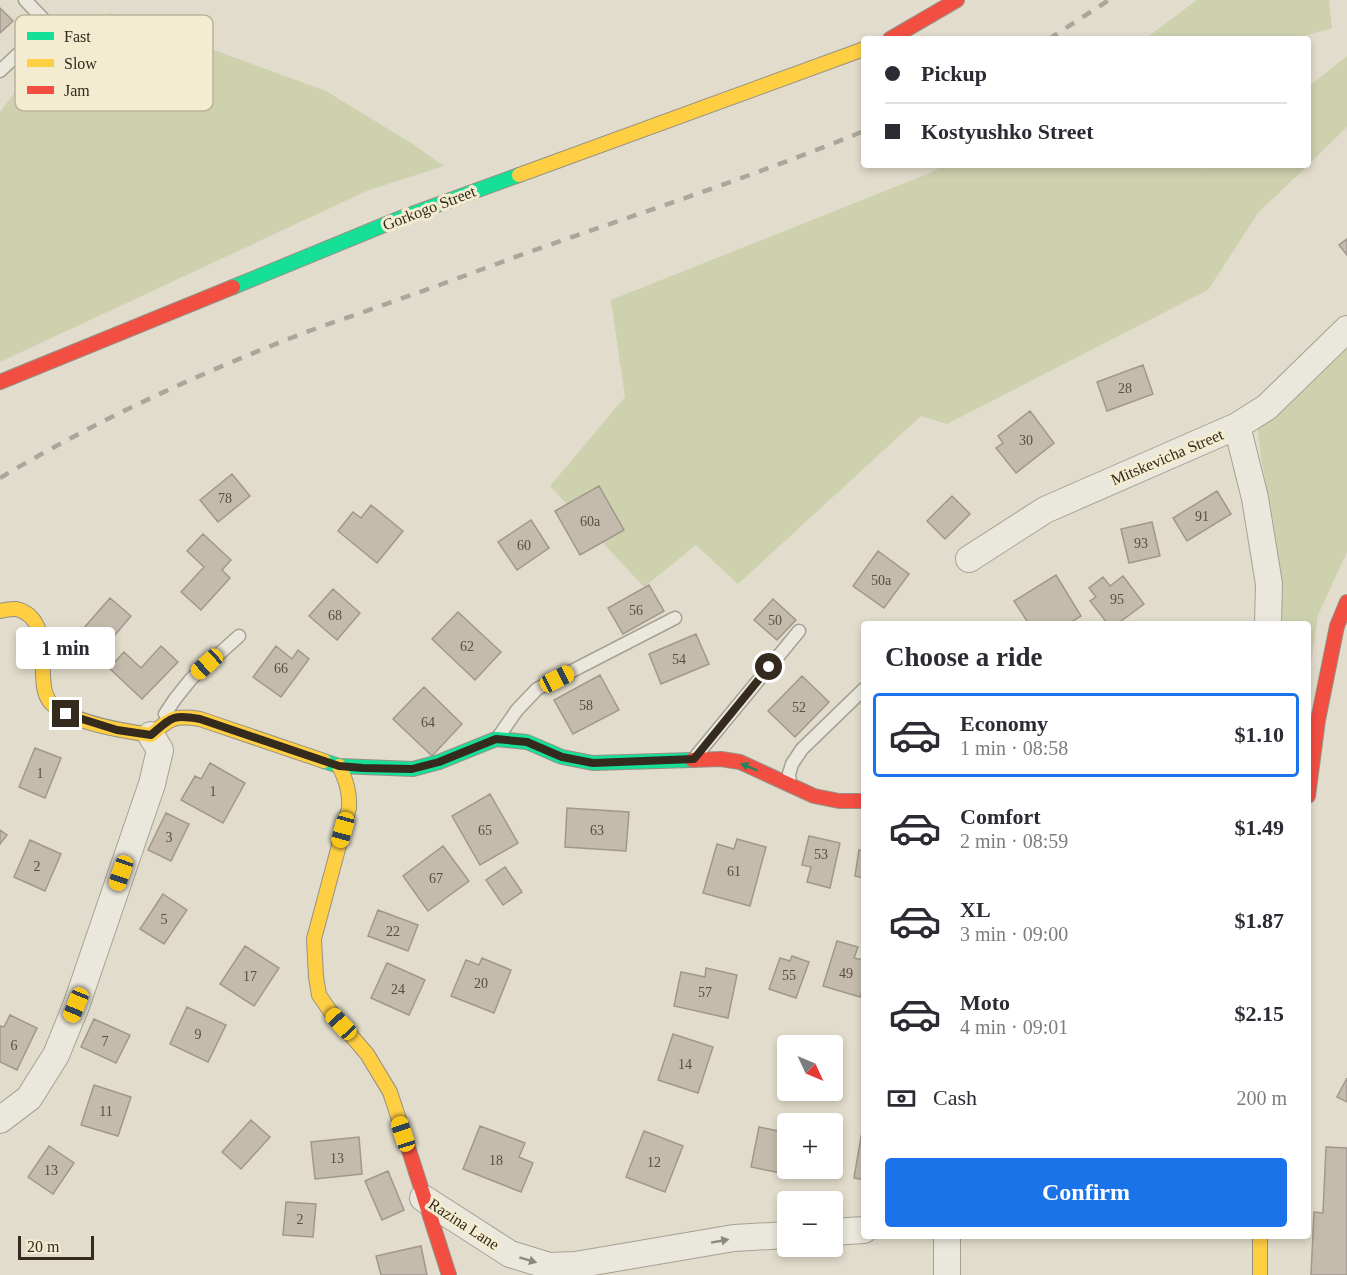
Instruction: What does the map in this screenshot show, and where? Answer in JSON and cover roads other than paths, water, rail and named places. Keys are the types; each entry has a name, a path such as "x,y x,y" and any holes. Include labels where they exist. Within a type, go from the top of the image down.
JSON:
{"street":[{"path":"895,36 957,0"},
{"name":"Gorkogo Street","path":"0,382 401,218 861,50"},
{"name":"Mitskevicha Street","path":"969,559 1044,510 1237,426 1267,407 1347,329"},
{"path":"1237,426 1255,498 1269,584 1268,621"},
{"path":"0,611 23,610 36,622 43,650 44,692 50,702 66,714 117,730 151,735 168,721 182,716 200,719 339,766 363,768 412,769 439,762 496,739 527,742 562,757 593,763 721,759 740,762 814,796 839,801 861,801"},
{"path":"1311,747 1313,714 1344,618"},
{"path":"0,1120 29,1098 56,1055 76,1005 157,766 160,750 151,735"},
{"name":"Razina Lane","path":"339,766 350,797 314,939 319,995 367,1054 390,1092 423,1198 510,1254 549,1266 575,1264 734,1238 777,1236"},
{"path":"423,1198 449,1275"},
{"path":"843,1231 861,1230"},
{"path":"947,1239 947,1275"},
{"path":"1260,1239 1260,1275"}],"lane":[{"path":"25,0 39,15"},
{"path":"0,71 15,57"},
{"path":"496,739 517,710 537,689 675,618"},
{"path":"694,759 799,630"},
{"path":"151,735 191,679 239,636"},
{"path":"790,784 789,774 792,764 802,749 861,692"}],"railway":[{"path":"1054,36 1109,0"},
{"path":"0,478 106,420 254,353 317,328 739,179 861,132"}]}
